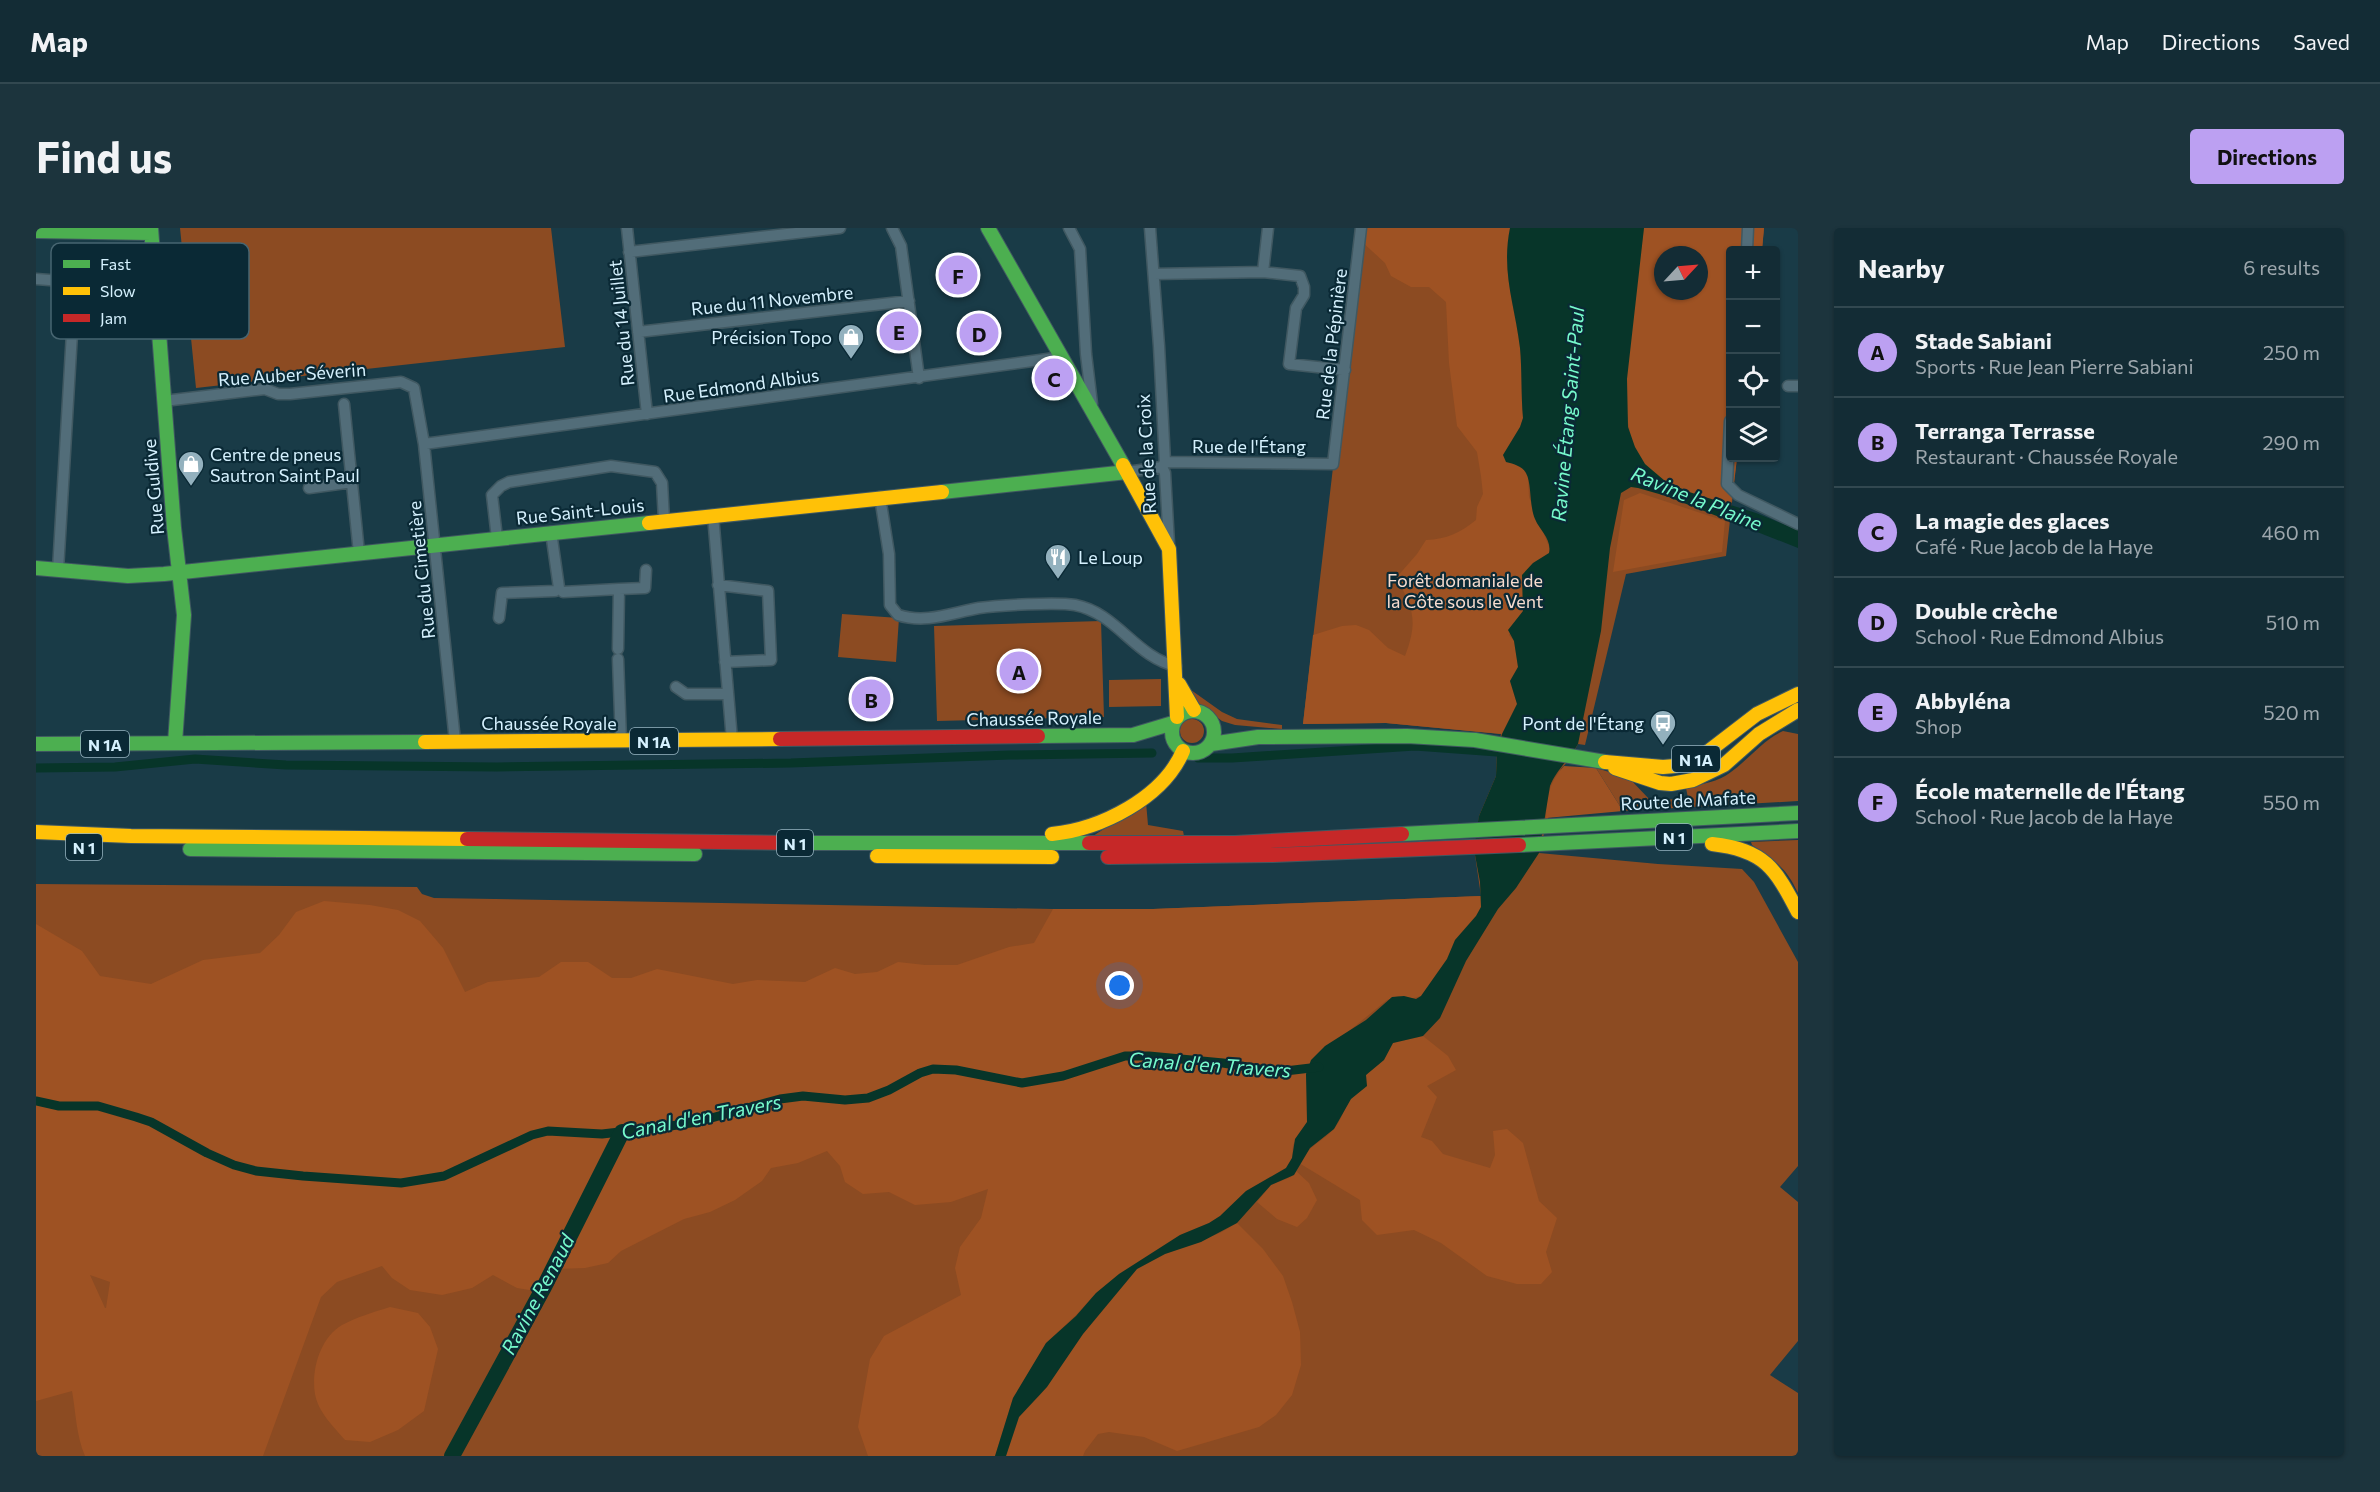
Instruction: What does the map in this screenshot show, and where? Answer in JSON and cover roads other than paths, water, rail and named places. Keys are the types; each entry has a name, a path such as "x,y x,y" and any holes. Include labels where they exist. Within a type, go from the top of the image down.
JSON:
{"main road":[{"path":"988,228 1093,410 1169,549"},
{"path":"36,231 151,230"},
{"name":"Rue Guldive","path":"159,339 184,628 175,743"},
{"name":"Rue Saint-Louis","path":"36,568 128,576 179,572 1127,471"},
{"name":"Rue de la Croix","path":"1169,549 1176,672 1175,720"},
{"name":"Rue de la Croix","path":"1176,672 1194,710"},
{"name":"N 1A","path":"1211,744 1258,736 1407,736 1475,740 1597,761 1664,767 1690,761 1718,745 1757,714 1798,694"},
{"path":"1194,710 1206,714 1213,724 1215,734 1211,744 1201,752 1189,753 1179,748 1173,738 1175,720 1184,712 1194,710"},
{"name":"N 1A","path":"1597,761 1660,783 1686,782 1724,765 1759,734 1798,710"},
{"name":"Chaussée Royale","path":"1133,735 1175,720"},
{"name":"N 1A","path":"1213,724 1258,736"},
{"name":"Chaussée Royale","path":"36,744 1133,735 1179,748"},
{"path":"982,842 1071,832 1102,820 1138,800 1162,783 1178,765 1179,748"},
{"name":"Route de Mafate","path":"982,842 1235,843 1459,833 1633,820 1798,813"},
{"name":"Route de Mafate","path":"1098,857 1342,855 1455,847 1798,831"},
{"name":"N 1","path":"36,832 131,836 813,843 982,842"},
{"path":"1617,840 1718,845 1745,849 1760,856 1771,866 1798,912"},
{"name":"N 1","path":"36,846 580,854 1064,857"}],"street":[{"name":"Rue du 14 Juillet","path":"627,228 647,414"},
{"path":"629,252 840,228"},
{"path":"892,228 901,246 919,378"},
{"path":"1069,228 1080,249 1086,354 1093,410"},
{"name":"Rue de la Croix","path":"1150,228 1169,549"},
{"path":"1263,272 1268,228"},
{"name":"Rue de la Pépinière","path":"1334,464 1361,228"},
{"path":"1747,246 1748,228"},
{"path":"1154,274 1263,272 1300,276 1304,286 1304,295 1296,308 1289,364 1344,370"},
{"path":"36,279 51,280"},
{"name":"Rue du 11 Novembre","path":"638,332 909,301"},
{"path":"58,570 72,339"},
{"name":"Rue Edmond Albius","path":"424,444 1064,361 1086,354"},
{"name":"Rue Auber Séverin","path":"164,401 265,389 278,394 290,394 401,382 414,388 417,395"},
{"name":"Rue du Cimetière","path":"417,395 435,545 454,741"},
{"name":"Rue Auber Séverin","path":"344,404 359,553"},
{"path":"1728,462 1727,484 1738,495 1798,524"},
{"name":"Rue de l'Étang","path":"1127,471 1163,464 1334,464"},
{"path":"497,538 492,495 501,486 509,482 611,466 655,472 662,483 664,520"},
{"path":"309,488 353,482"},
{"path":"880,497 889,554 890,605 898,615 921,620 980,608 1075,605 1102,615 1154,658 1176,672"},
{"path":"712,515 732,740"},
{"path":"551,532 559,590"},
{"path":"499,618 502,593 645,588 646,570"},
{"path":"718,585 768,591 771,660 725,662"},
{"path":"619,589 618,654 621,741"},
{"path":"676,687 686,694 728,694"}],"water":[{"path":"1510,228 1644,228 1627,379 1628,427 1635,447 1645,464 1665,481 1689,492 1756,513 1798,530 1798,548 1666,496 1631,487 1621,493 1610,548 1601,631 1578,744 1550,786 1539,853 1516,888 1498,909 1466,961 1440,1018 1423,1036 1393,1043 1384,1060 1366,1075 1367,1086 1351,1099 1334,1129 1310,1148 1294,1175 1271,1185 1237,1223 1201,1242 1165,1254 1137,1269 1083,1334 1047,1387 1019,1417 1006,1456 995,1456 1013,1398 1046,1343 1076,1316 1096,1293 1119,1274 1180,1235 1209,1223 1220,1216 1246,1191 1286,1168 1292,1158 1295,1139 1307,1122 1306,1074 1311,1060 1325,1046 1366,1020 1392,997 1404,996 1416,999 1421,996 1447,959 1455,940 1481,907 1480,882 1475,855 1479,816 1496,776 1497,752 1502,734 1517,704 1510,681 1518,667 1514,641 1508,630 1523,611 1522,575 1533,563 1549,553 1549,543 1533,513 1526,473 1520,467 1506,462 1503,455 1523,418 1520,348 1507,260"}],"waterway":[{"path":"1198,758 1232,758 1415,746 1497,752"},
{"path":"36,768 115,767 195,759 286,765 497,767 791,763 1010,755 1152,753"},
{"name":"Canal d'en Travers","path":"36,1101 59,1106 98,1106 136,1117 151,1122 207,1153 234,1165 256,1171 401,1183 444,1176 532,1135 548,1131 602,1134 664,1127 697,1122 780,1099 803,1096 845,1100 868,1098 933,1069 956,1070 1022,1083 1063,1076 1125,1056 1223,1063 1277,1072 1319,1067"},
{"name":"Ravine Renaud","path":"452,1456 544,1287 622,1132"}],"place":[{"name":"École maternelle de l'Étang","path":"958,275"},
{"name":"Abbyléna","path":"899,331"},
{"name":"Double crèche","path":"979,333"},
{"name":"Précision Topo","path":"851,360"},
{"name":"La magie des glaces","path":"1054,378"},
{"name":"Centre de pneus Sautron Saint Paul","path":"191,487"},
{"name":"Le Loup","path":"1058,580"},
{"name":"Stade Sabiani","path":"1019,671"},
{"name":"Terranga Terrasse","path":"871,699"},
{"name":"Pont de l'Étang","path":"1663,746"}],"water label":[{"name":"Ravine Étang Saint-Paul","path":"1567,414"},
{"name":"Ravine la Plaine","path":"1697,498"}],"park label":[{"name":"Forêt domaniale de la Côte sous le Vent","path":"1465,590"}]}
